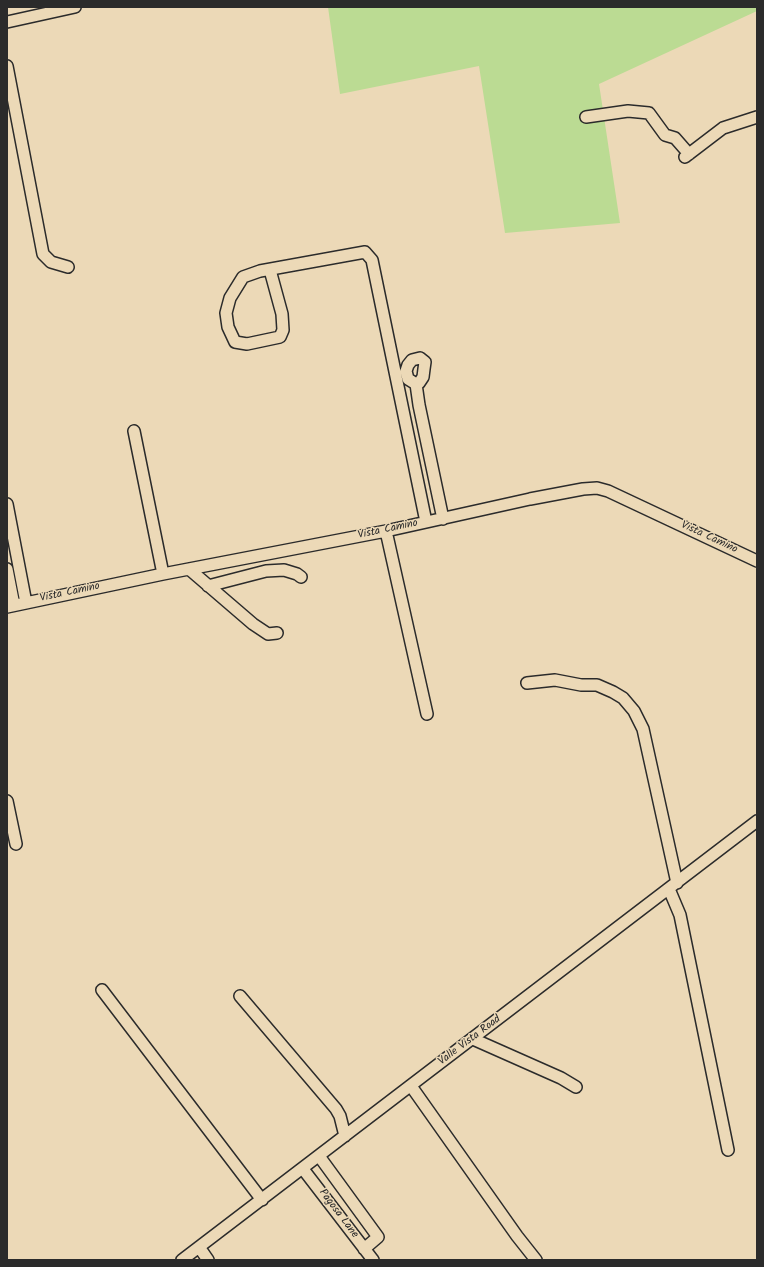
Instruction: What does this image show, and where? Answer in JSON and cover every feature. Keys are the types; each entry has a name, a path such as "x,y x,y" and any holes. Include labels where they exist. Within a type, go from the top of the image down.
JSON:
{"street":[{"path":"7,22 75,7"},
{"path":"7,66 43,254 51,262 68,267"},
{"path":"586,116 628,111 649,113 665,135 675,138 687,156 723,128 757,117"},
{"path":"270,270 282,314 283,330 280,336 247,344 235,342 228,327 226,313 230,298 243,277 260,271 365,252 372,260 426,522"},
{"path":"416,384 442,519"},
{"path":"134,430 163,574"},
{"name":"Vista Camino","path":"10,606 163,574 386,531 530,499 583,489 597,488 608,491 757,560"},
{"path":"7,504 26,602"},
{"path":"386,531 427,714"},
{"path":"7,569 10,606"},
{"path":"189,569 253,624 268,634 278,633"},
{"path":"208,586 266,571 284,570 297,574 301,577"},
{"path":"527,683 555,680 581,685 597,685 623,698 634,711 643,729 673,886 728,1150"},
{"path":"7,801 16,844"},
{"name":"Valle Vista Road","path":"182,1260 757,821"},
{"path":"102,990 262,1200"},
{"path":"240,996 336,1109 340,1116 345,1136"},
{"path":"473,1039 576,1086"},
{"path":"411,1086 517,1236 536,1260"},
{"path":"319,1156 378,1237 364,1249"},
{"name":"Pagosa Lane","path":"303,1169 373,1260"},
{"path":"199,1247 208,1260"}],"green space":[{"path":"328,7 757,7 757,11 599,84 620,223 505,233 479,66 340,94"}]}
